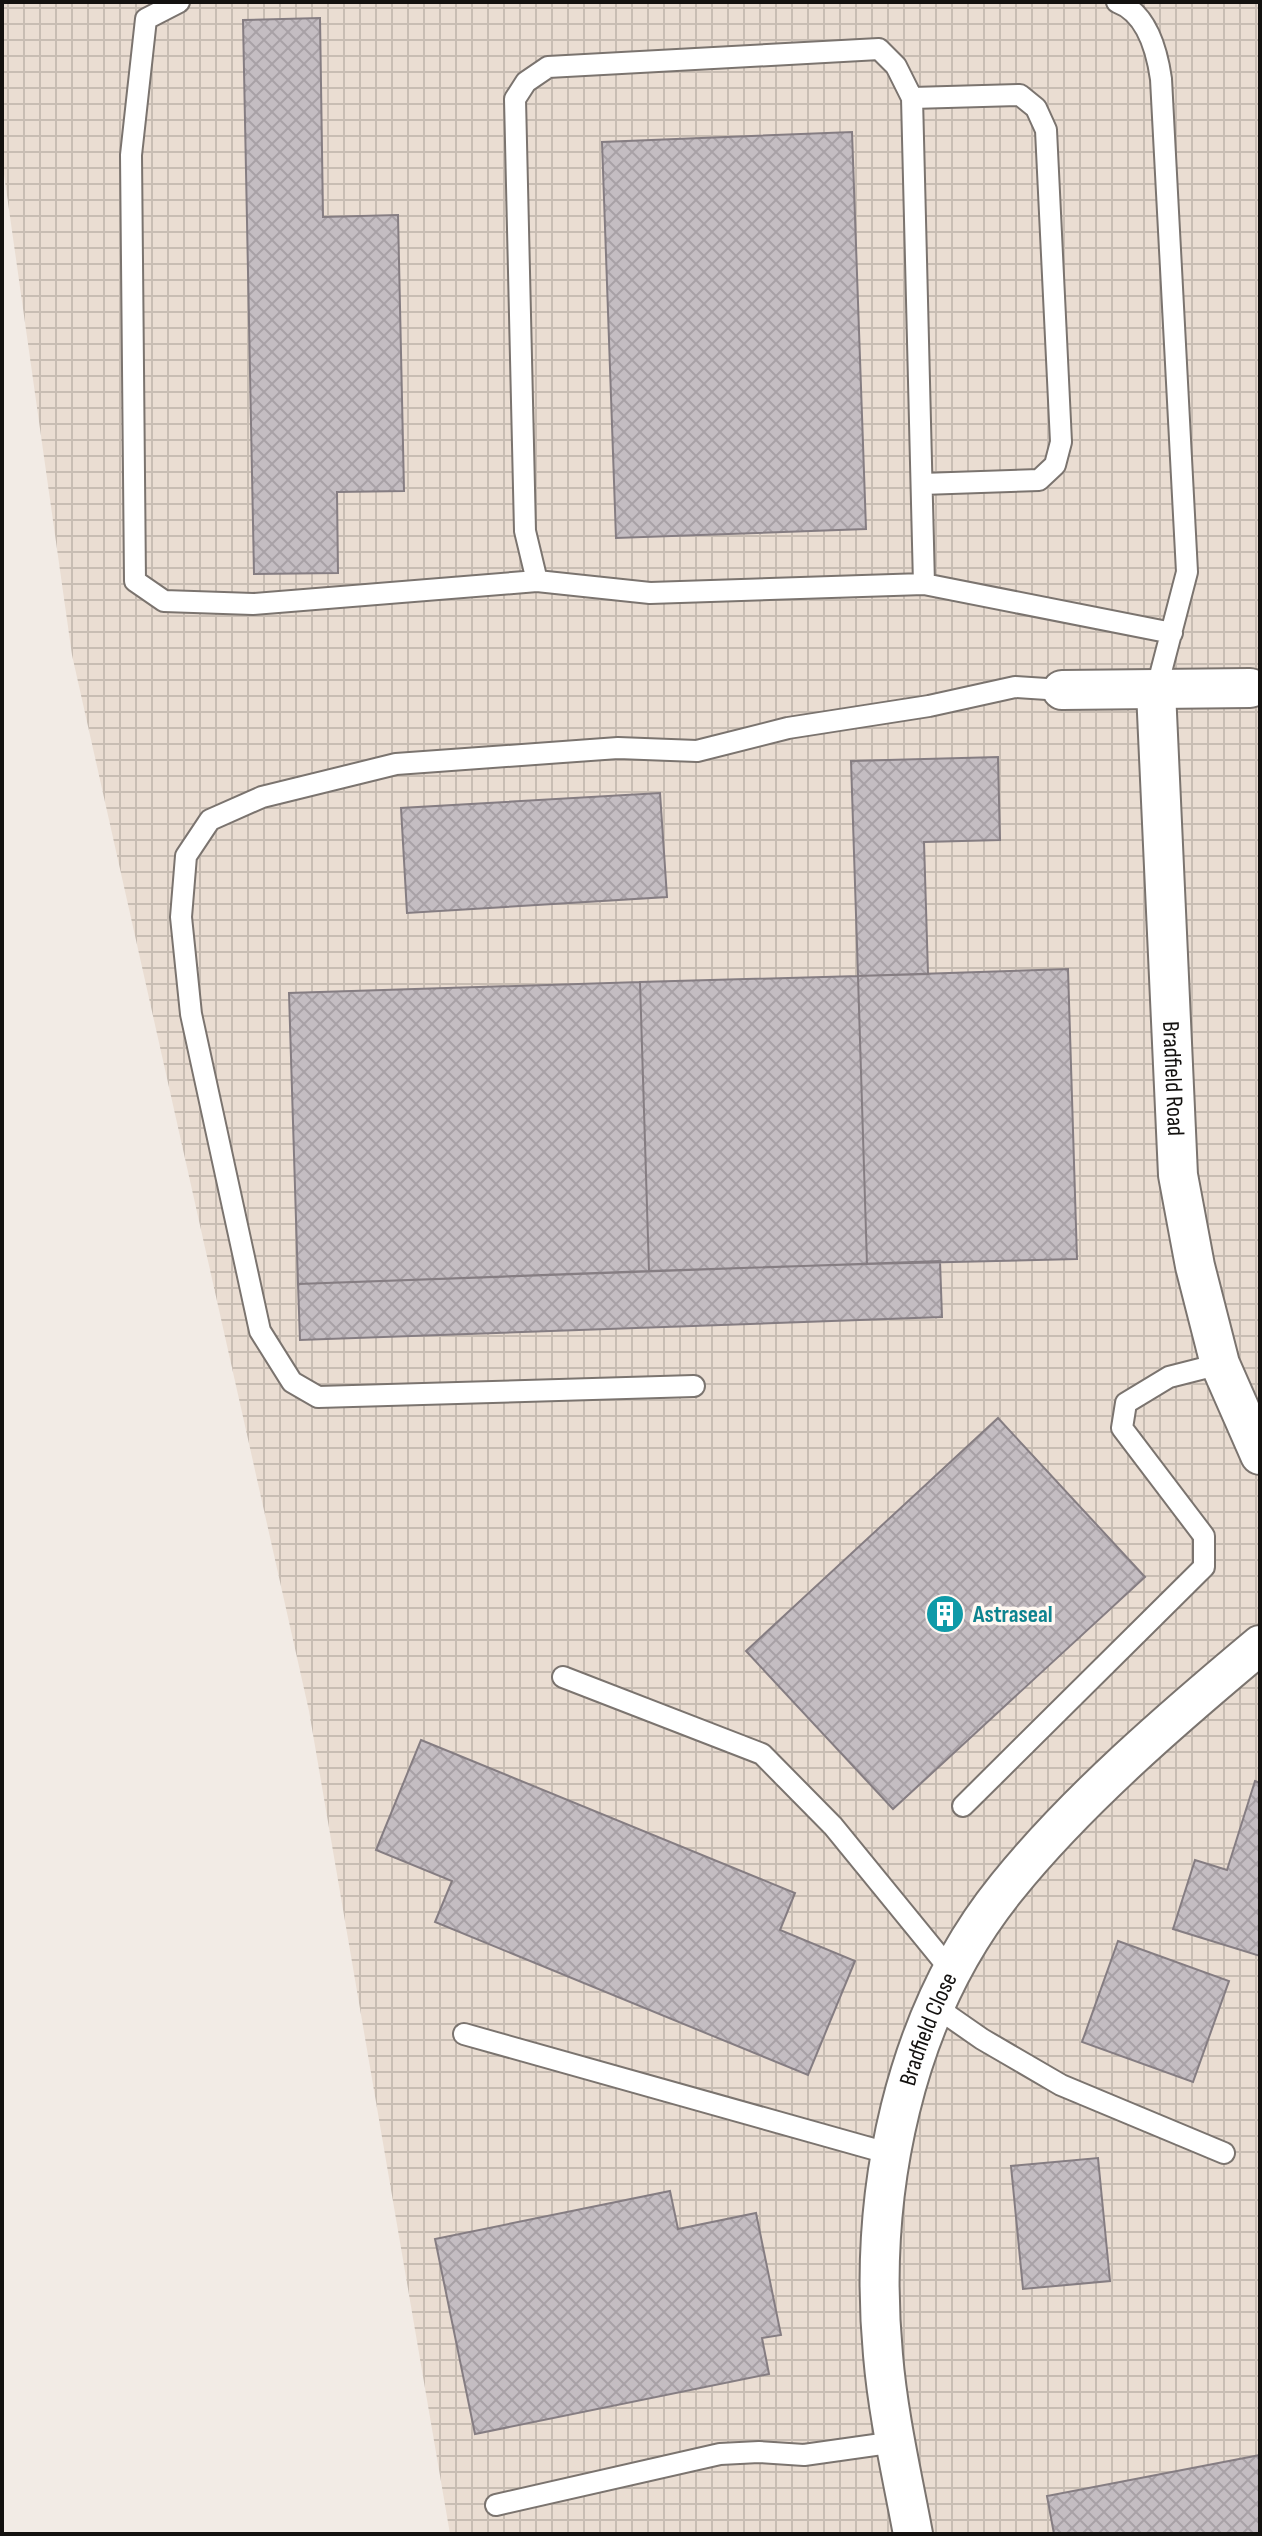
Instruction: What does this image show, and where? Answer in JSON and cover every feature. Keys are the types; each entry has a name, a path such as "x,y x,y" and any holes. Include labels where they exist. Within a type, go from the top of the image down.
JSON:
{"street":[{"path":"1062,690 1250,688"},
{"name":"Bradfield Road","path":"1156,691 1178,1175 1195,1266 1220,1364 1260,1455"},
{"name":"Bradfield Close","path":"913,2534 883,2356 879,2286 891,2154 906,2085 936,2007 953,1973 1005,1889 1058,1830 1260,1645"}],"lane":[{"path":"179,2 146,19 131,155 135,581 164,601 253,604 537,581 650,593 924,584 1172,633"},
{"path":"1117,2 1126,5 1155,43 1161,79 1187,572 1156,691"},
{"path":"537,581 525,531 515,99 526,82 548,67 879,49 896,66 912,98 924,584"},
{"path":"912,98 1020,95 1036,108 1046,130 1061,442 1055,465 1039,480 922,484"},
{"path":"694,1386 318,1397 292,1382 260,1331 191,1014 181,917 186,856 210,820 262,797 396,764 618,748 697,751 788,728 929,706 1015,687 1062,690"},
{"path":"963,1806 1204,1567 1204,1536 1122,1428 1126,1403 1169,1377 1220,1364"},
{"path":"563,1677 762,1754 833,1826 953,1973"},
{"path":"936,2007 982,2039 1061,2085 1224,2153"},
{"path":"464,2034 891,2154"},
{"path":"496,2505 720,2454 759,2452 804,2455 896,2442"}],"shaded area":[{"path":"2,2 1260,2 1260,2534 450,2534 309,1711 72,655 2,160"}],"building":[{"path":"320,18 323,217 398,215 404,491 337,492 338,573 254,574 243,20"},
{"path":"852,132 866,529 616,538 602,142"},
{"path":"998,757 1000,840 924,842 928,974 858,976 851,761"},
{"path":"660,793 667,897 407,913 401,808"},
{"path":"1068,969 1077,1259 867,1264 858,976"},
{"path":"858,976 867,1264 649,1271 640,982"},
{"path":"640,982 649,1271 298,1284 289,993"},
{"path":"940,1261 942,1317 300,1340 298,1284"},
{"name":"Astraseal","path":"998,1418 1145,1577 893,1809 746,1651"},
{"path":"421,1740 795,1893 780,1930 855,1961 808,2075 435,1922 452,1881 376,1850"},
{"path":"1255,1781 1260,1783 1260,1956 1173,1929 1195,1860 1227,1870"},
{"path":"1118,1941 1229,1981 1193,2082 1082,2042"},
{"path":"1098,2158 1110,2281 1023,2289 1011,2166"},
{"path":"670,2191 678,2229 756,2213 781,2335 762,2338 769,2374 475,2434 435,2239"},
{"path":"1260,2455 1260,2534 1054,2534 1047,2496"}],"place":[{"name":"Astraseal","path":"945,1614"}]}
